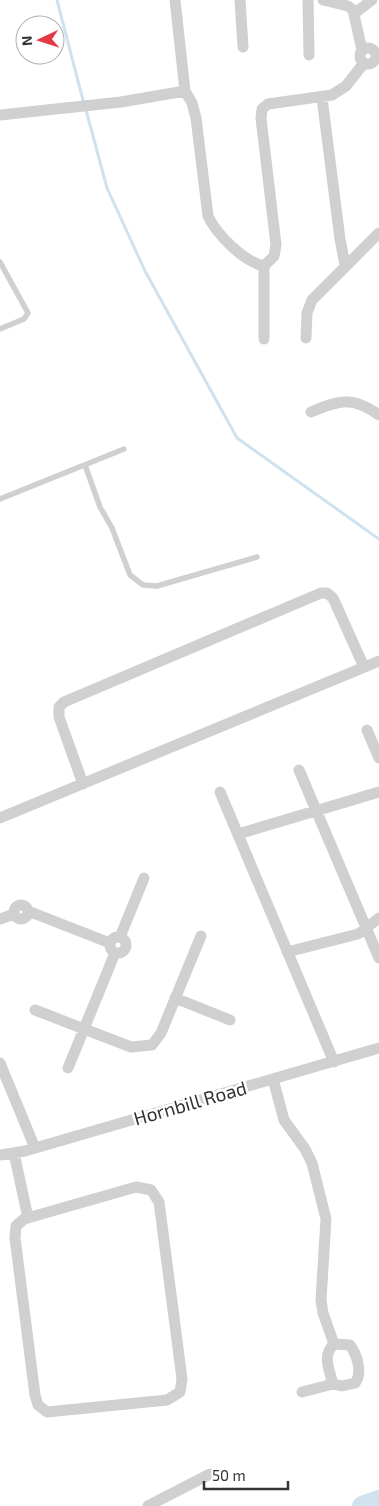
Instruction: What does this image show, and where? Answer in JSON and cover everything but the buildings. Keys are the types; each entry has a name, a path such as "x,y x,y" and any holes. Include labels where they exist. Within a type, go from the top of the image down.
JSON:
{"street":[{"path":"175,0 185,91 192,103 196,118 208,216 216,230 241,253 264,266"},
{"path":"240,0 243,47"},
{"path":"308,0 309,54"},
{"path":"264,339 264,266 274,256 276,245 260,118 262,109 268,104 322,98 338,92 372,62 360,57 371,49 355,13 348,6 323,0"},
{"path":"355,13 372,0"},
{"path":"0,115 121,102 185,91"},
{"path":"322,98 340,239 346,265"},
{"path":"306,338 309,306 319,291 379,233"},
{"path":"311,412 338,402 359,402 379,415"},
{"path":"83,784 59,718 59,706 64,702 321,593 327,593 333,598 364,667"},
{"path":"0,818 379,661"},
{"path":"367,730 379,758"},
{"path":"299,770 379,958"},
{"path":"220,792 334,1062"},
{"path":"238,834 379,792"},
{"path":"68,1068 115,944 144,878"},
{"path":"0,919 14,914 15,908 21,905 28,911 115,944"},
{"path":"287,952 348,937 367,928 379,918"},
{"path":"36,1010 131,1047 148,1046 155,1042 161,1033 201,936"},
{"path":"175,998 230,1020"},
{"name":"Hornbill Road","path":"0,1155 35,1148 379,1048"},
{"path":"0,1063 35,1148"},
{"path":"273,1080 284,1120 305,1149 312,1163 323,1205 326,1234 321,1300 323,1313 334,1344"},
{"path":"14,1153 28,1218"},
{"path":"136,1187 147,1188 156,1195 181,1361 182,1388 176,1396 167,1400 51,1412 38,1405 35,1396 15,1238 16,1226 28,1218 136,1187"},
{"path":"302,1392 333,1384 342,1386 355,1384 360,1374 354,1351 350,1345 334,1344 328,1350 326,1357 333,1384"},
{"path":"148,1506 210,1474"}],"lane":[{"path":"0,262 28,314 24,320 0,329"},
{"path":"0,498 124,449"},
{"path":"85,465 100,507 112,528 130,576 137,582 149,587 157,586 257,557"}],"waterway":[{"path":"57,0 84,104"},
{"path":"86,110 107,188 145,271 237,438 379,539"},
{"path":"362,1506 379,1500"}]}
